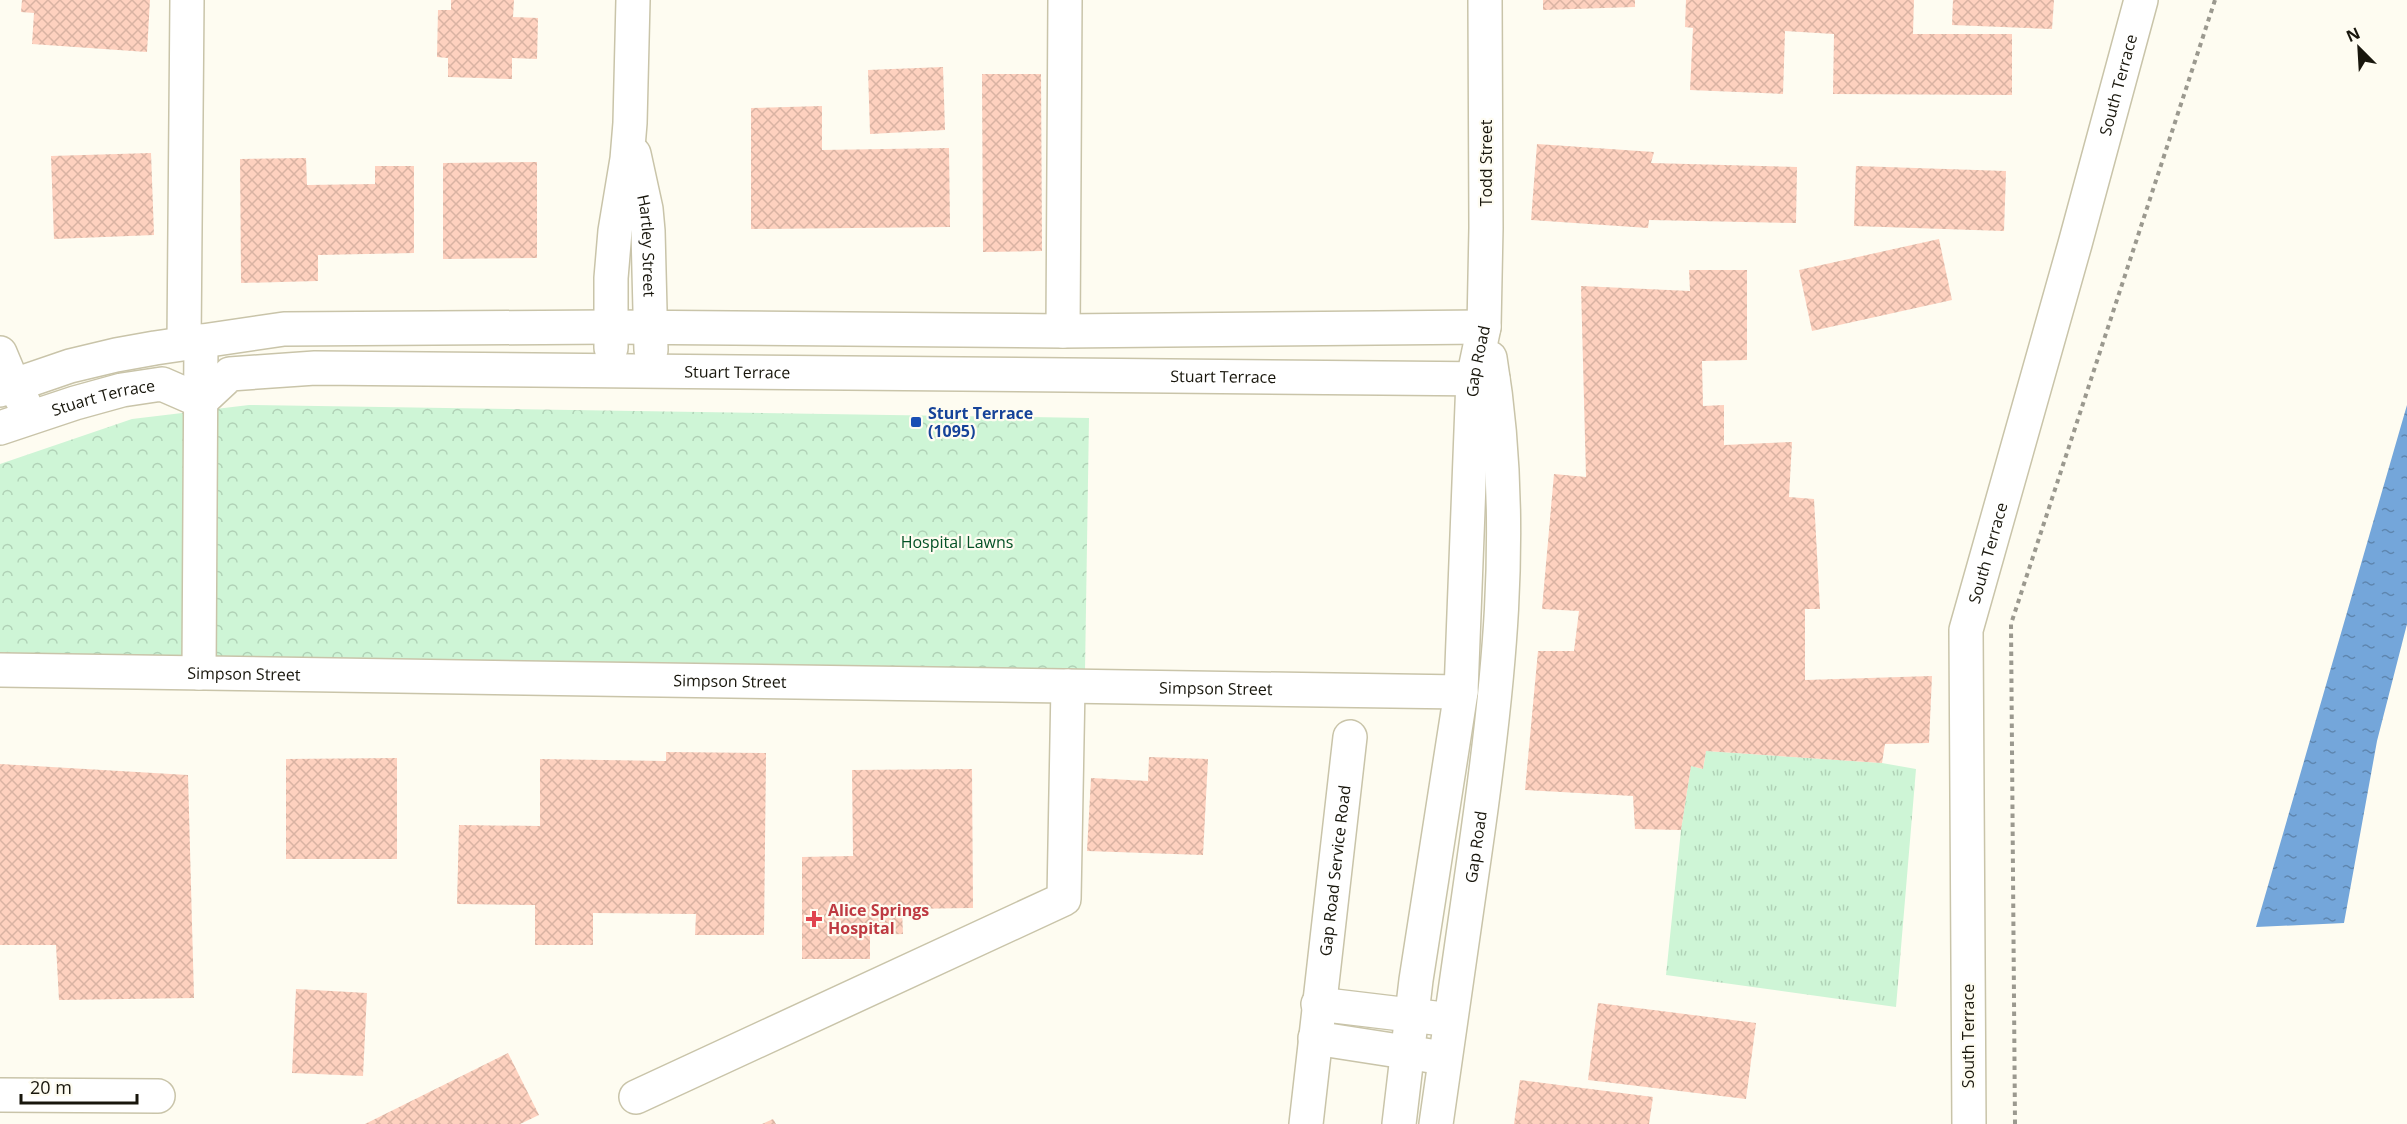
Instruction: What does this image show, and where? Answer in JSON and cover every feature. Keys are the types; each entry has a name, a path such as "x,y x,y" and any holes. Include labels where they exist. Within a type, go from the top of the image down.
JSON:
{"street":[{"path":"187,0 192,342 201,401 199,673"},
{"name":"Hartley Street","path":"611,371 610,327 615,231 627,159 630,123 633,0"},
{"path":"1063,331 1065,0"},
{"name":"Todd Street","path":"1484,327 1485,0"},
{"name":"South Terrace","path":"1969,1124 1966,630 2076,244 2141,0"},
{"name":"Hartley Street","path":"630,123 634,162 646,209 651,371"},
{"path":"6,387 70,366 192,342 284,329 610,327 1063,331 1484,327"},
{"name":"Gap Road","path":"1399,1124 1461,692 1483,379 1484,327"},
{"path":"0,353 6,387 32,416"},
{"name":"Stuart Terrace","path":"0,428 32,416 122,390 162,384 201,401 230,374 315,368 1483,379"},
{"name":"Gap Road","path":"1436,1124 1484,787 1499,663 1504,582 1502,450 1483,379"},
{"name":"Simpson Street","path":"0,670 1461,692"},
{"path":"636,1097 1064,899 1068,686"},
{"name":"Gap Road Service Road","path":"1306,1124 1350,736"},
{"path":"1318,1004 1451,1019"},
{"path":"1315,1038 1446,1057"},
{"path":"0,1095 158,1096"}],"path":[{"path":"2015,1124 2011,624 2215,0"}],"green space":[{"name":"Hospital Lawns","path":"249,405 1089,418 1085,671 0,653 0,464 132,419"},
{"path":"1706,751 1882,763 1916,769 1896,1007 1666,975 1681,830 1691,766 1703,769"}],"water":[{"path":"2407,405 2407,624 2377,741 2344,923 2256,927"}],"building":[{"path":"22,0 150,0 147,52 32,44 34,13 21,12"},
{"path":"451,0 514,0 513,17 538,18 537,59 512,58 512,79 448,77 448,58 437,57 438,10 451,10"},
{"path":"1543,0 1635,0 1635,7 1543,10"},
{"path":"1686,0 1914,0 1913,34 2012,34 2012,95 1833,94 1834,34 1785,31 1783,94 1690,90 1693,28 1685,27"},
{"path":"1953,0 2054,0 2052,29 1952,25"},
{"path":"943,67 945,130 870,134 868,70"},
{"path":"982,74 1041,74 1042,251 983,252"},
{"path":"822,106 822,150 949,148 950,227 751,229 751,108"},
{"path":"1537,144 1654,152 1651,163 1797,167 1796,223 1649,220 1648,228 1531,220"},
{"path":"151,153 154,235 54,239 51,156"},
{"path":"306,158 307,185 375,184 375,166 414,166 414,253 318,255 318,281 241,283 240,159"},
{"path":"537,162 537,258 443,259 443,163"},
{"path":"1856,166 2006,171 2004,231 1854,226"},
{"path":"1939,239 1952,300 1812,331 1799,270"},
{"path":"1689,270 1747,270 1747,360 1702,361 1703,406 1724,405 1724,445 1792,442 1789,497 1814,499 1820,609 1805,609 1805,680 1932,676 1929,743 1885,744 1882,763 1706,751 1703,769 1691,766 1681,830 1635,829 1633,796 1525,790 1538,651 1574,651 1579,611 1542,609 1554,474 1586,477 1581,286 1690,291"},
{"path":"666,752 766,753 764,935 695,935 696,914 593,913 593,945 535,945 535,905 457,904 459,825 540,826 540,759 666,761"},
{"path":"1149,757 1208,759 1203,855 1087,851 1091,778 1148,781"},
{"path":"397,758 397,859 286,859 286,759"},
{"path":"0,764 188,775 194,998 59,1000 56,945 0,945"},
{"path":"972,769 973,908 902,909 903,934 870,935 870,959 802,959 802,857 853,856 852,770"},
{"path":"296,989 367,993 363,1076 292,1073"},
{"path":"1598,1003 1756,1023 1746,1099 1588,1080"},
{"path":"508,1053 539,1115 520,1124 365,1124"},
{"path":"1520,1080 1653,1097 1649,1124 1514,1124"},
{"path":"773,1119 776,1124 762,1124"}],"place":[{"name":"Sturt Terrace (1095)","path":"916,422"},
{"name":"Alice Springs Hospital","path":"814,919"}]}
